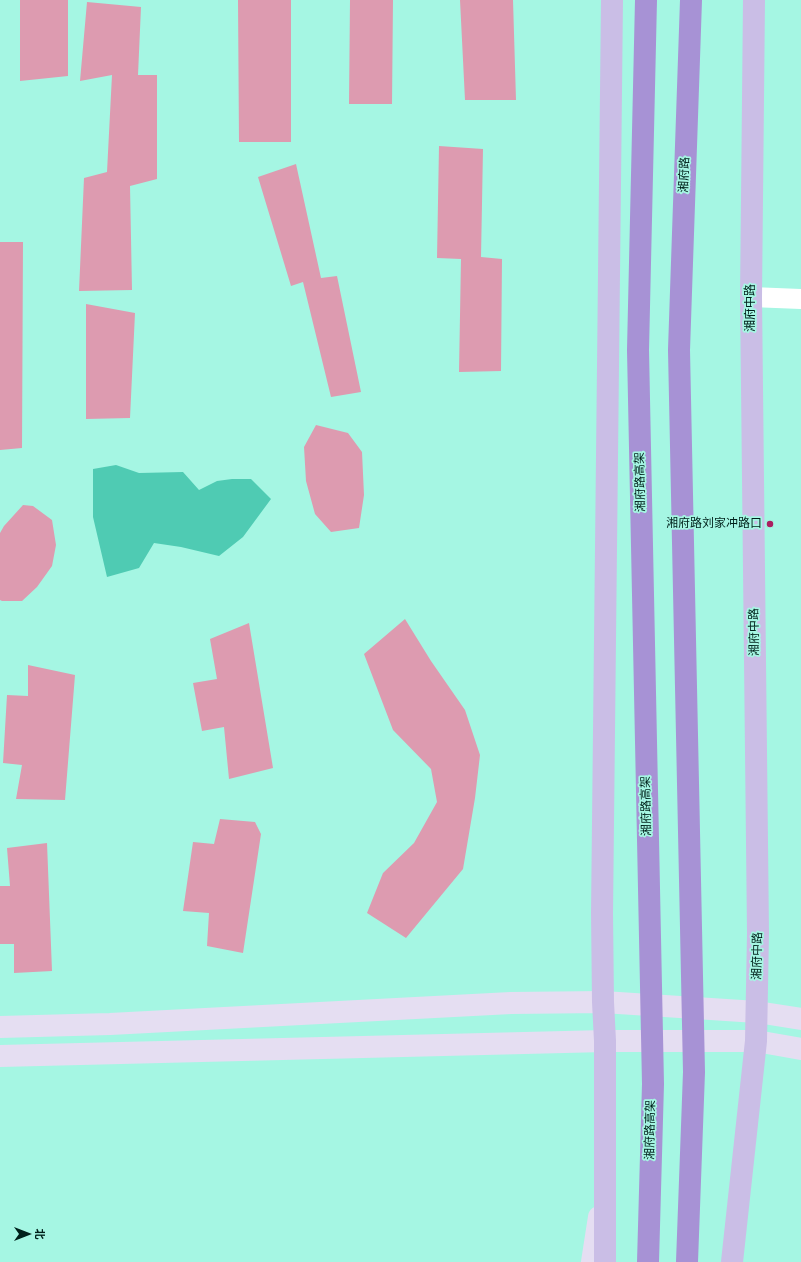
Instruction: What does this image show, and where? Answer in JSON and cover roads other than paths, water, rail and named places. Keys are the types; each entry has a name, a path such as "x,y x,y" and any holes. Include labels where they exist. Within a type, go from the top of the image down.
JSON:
{"highway":[{"name":"湘府路高架","path":"646,0 638,350 652,1084 648,1262"},
{"name":"湘府路","path":"686,1262 694,1072 680,350 691,0"}],"main road":[{"path":"605,1262 605,1041 602,913 612,0"},
{"name":"湘府中路","path":"732,1262 756,1041 758,933 751,297 754,0"}],"street":[{"path":"751,297 801,299"},
{"path":"0,1027 110,1024 511,1003 603,1002 756,1012 801,1019"},
{"path":"0,1056 605,1041 756,1041 801,1049"},
{"path":"592,1262 605,1178"}],"place":[{"name":"湘府路刘家冲路口","path":"770,524"}]}
